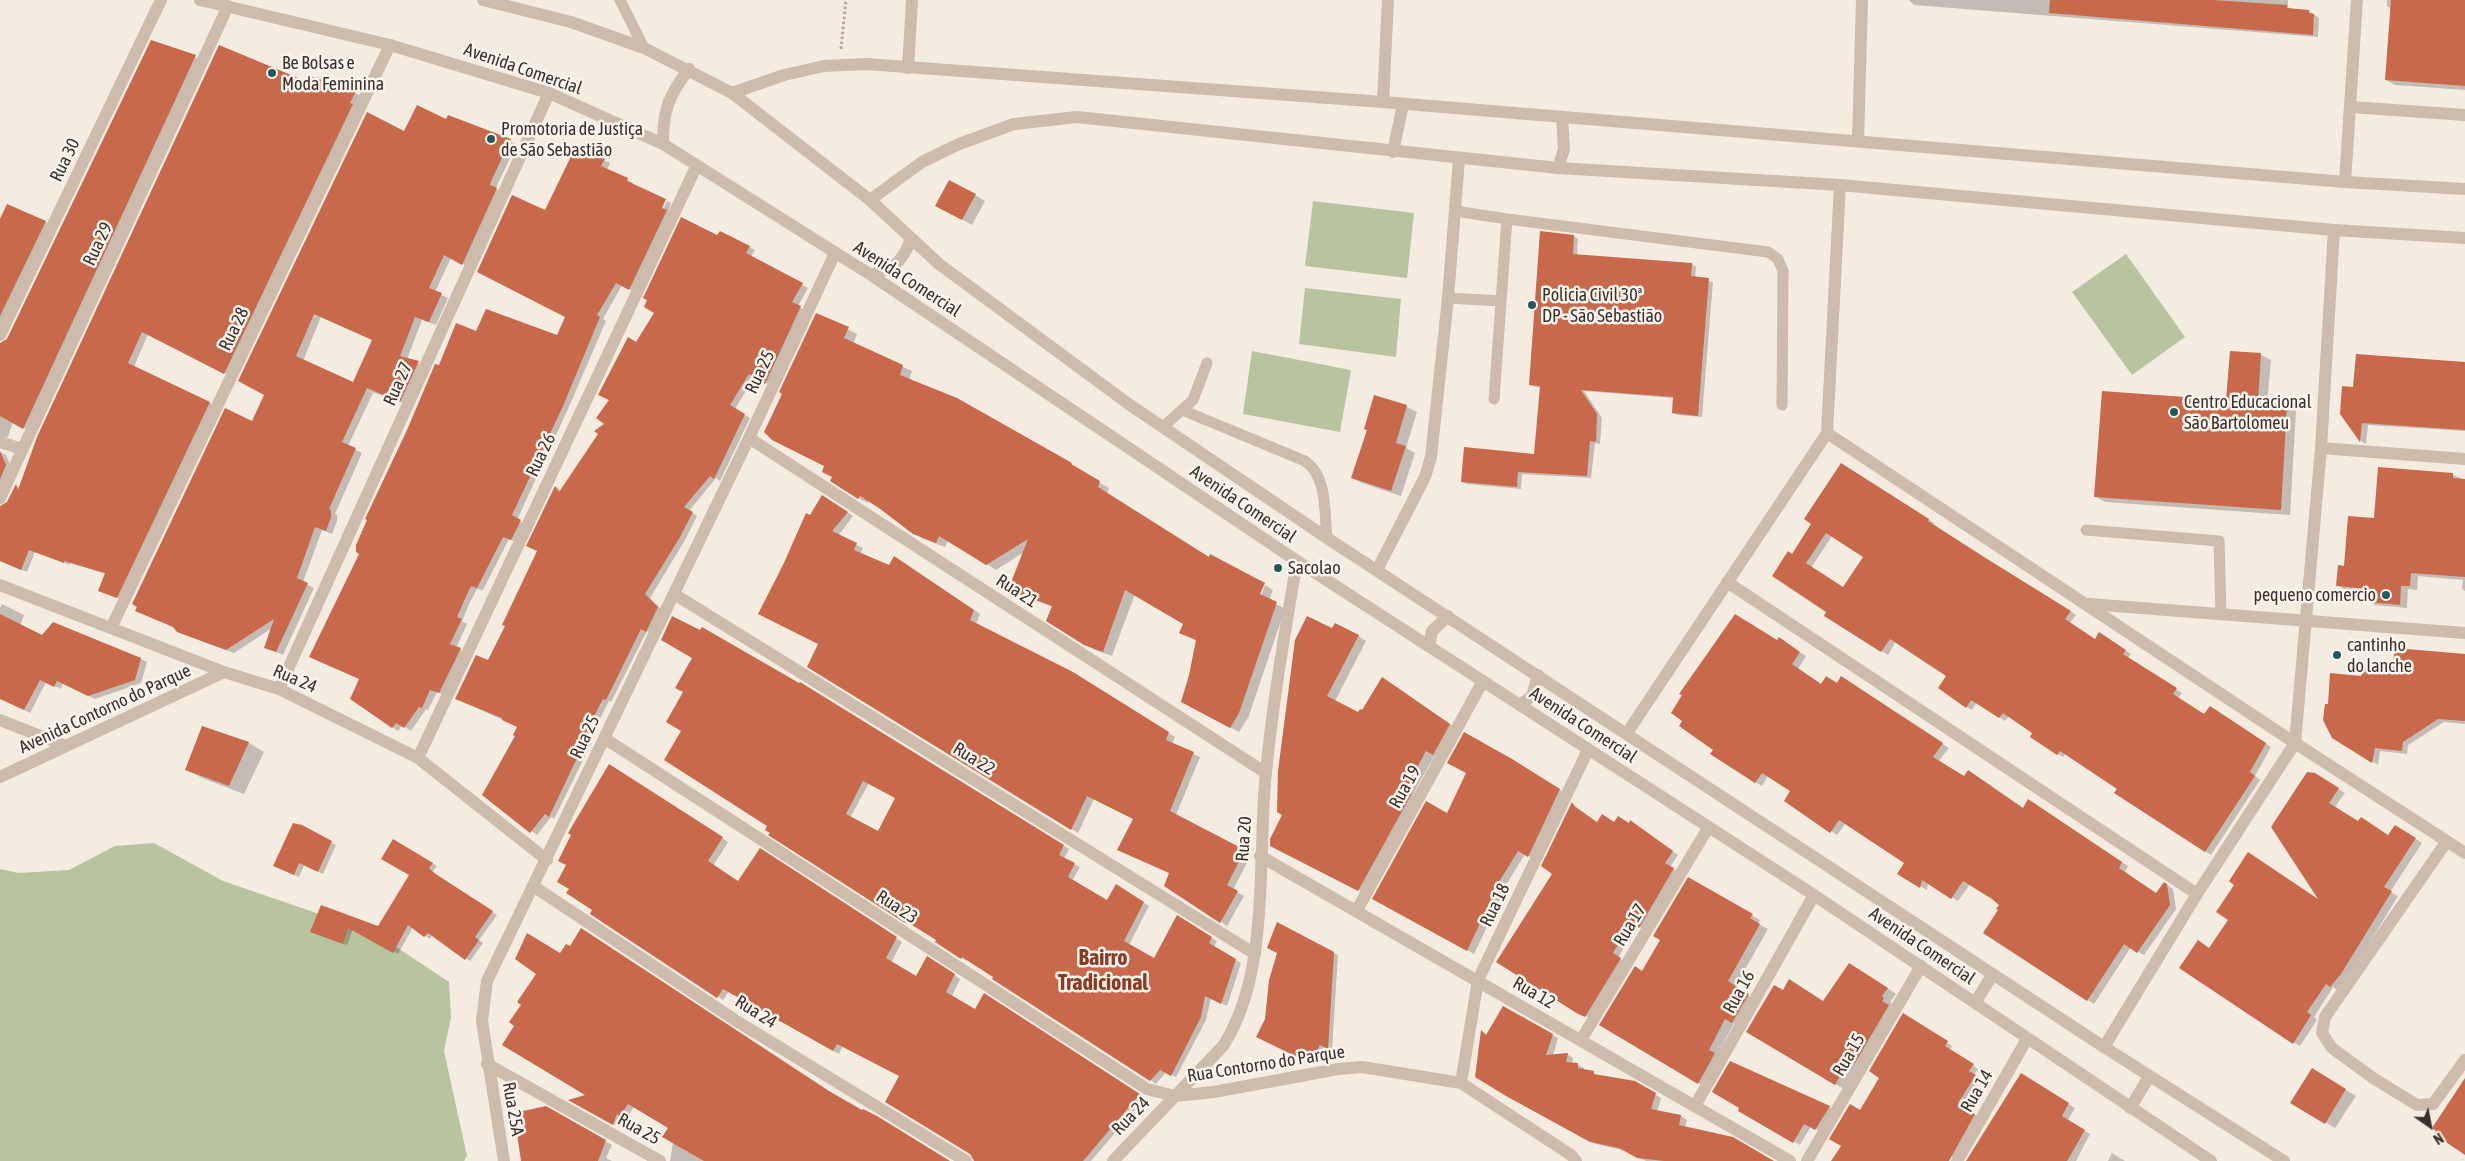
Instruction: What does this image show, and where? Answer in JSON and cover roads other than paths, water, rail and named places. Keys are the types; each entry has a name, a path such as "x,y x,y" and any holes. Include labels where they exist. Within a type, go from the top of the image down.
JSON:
{"street":[{"name":"Rua 30","path":"0,335 161,0"},
{"name":"Avenida Comercial","path":"200,0 390,45 549,93 662,144 871,275 1297,562 1814,895 2211,1161"},
{"name":"Avenida Comercial","path":"483,0 572,22 644,48 689,69 732,93 870,200 939,264 1130,405 1164,426 1327,538 2149,1077 2284,1161"},
{"path":"908,68 912,0"},
{"path":"1384,102 1388,0"},
{"path":"1858,141 1862,0"},
{"path":"2345,182 2357,0"},
{"name":"Rua 29","path":"0,498 228,6"},
{"name":"Rua 28","path":"111,628 390,45"},
{"path":"732,93 784,75 824,66 866,64 1384,102 2345,182 2465,189"},
{"path":"662,144 663,119 668,98 689,69"},
{"name":"Rua 27","path":"279,689 549,93"},
{"path":"1393,152 1403,104"},
{"path":"2351,107 2465,115"},
{"path":"870,200 922,162 959,144 1014,124 1076,117 1558,168 1840,185 2334,230 2465,238"},
{"path":"1558,168 1564,149 1562,117"},
{"path":"1377,570 1424,477 1431,457 1448,298 1459,159"},
{"name":"Rua 26","path":"418,758 696,166"},
{"path":"1627,733 1827,433 1840,185"},
{"path":"2104,1047 2197,894 2295,743 2321,448 2334,230"},
{"path":"871,275 890,269 904,258 911,239"},
{"name":"Rua 25","path":"660,1161 487,1064 482,1021 488,981 533,886 548,860 604,738 749,438 834,253"},
{"path":"1827,433 2295,743 2465,853"},
{"name":"Rua 21","path":"749,438 1266,773"},
{"path":"0,442 22,449"},
{"path":"2321,448 2465,459"},
{"name":"Rua 20","path":"1175,1096 1223,1046 1236,1025 1255,954 1266,773 1279,666 1297,562"},
{"path":"1727,582 2197,894"},
{"name":"Rua 24","path":"0,585 224,672 279,689 418,758 548,860"},
{"name":"Rua 22","path":"674,594 1255,954"},
{"path":"2086,604 2465,633"},
{"path":"1429,646 1432,631 1448,616"},
{"name":"Avenida Contorno do Parque","path":"0,777 224,672"},
{"path":"1520,705 1532,696 1538,675"},
{"name":"Rua 19","path":"1357,910 1483,681"},
{"path":"0,720 66,746"},
{"name":"Rua 23","path":"604,738 1147,1089 1175,1096"},
{"name":"Rua 18","path":"1461,1083 1478,980 1588,750"},
{"name":"Rua 17","path":"1582,1040 1708,828"},
{"path":"2447,841 2325,1017 2322,1033 2332,1048 2373,1078 2417,1105 2433,1104 2465,1060"},
{"name":"Rua 12","path":"1260,856 1357,910 1790,1161"},
{"name":"Rua 24","path":"533,886 735,1020 966,1161"},
{"name":"Rua 16","path":"1695,1106 1814,895"},
{"name":"Rua 15","path":"1807,1161 1921,966"},
{"path":"1975,1003 1993,974"},
{"name":"Rua 14","path":"1957,1161 2027,1039"},
{"name":"Rua 25A","path":"487,1064 504,1161"},
{"name":"Rua Contorno do Parque","path":"1175,1096 1214,1092 1338,1069 1362,1068 1461,1083 1571,1155 1576,1161"},
{"path":"2130,1108 2149,1077"},
{"name":"Rua 24","path":"1113,1161 1175,1096"}],"lane":[{"path":"620,0 644,48"},
{"path":"1454,211 1768,252 1778,259 1783,271 1782,405"},
{"path":"1494,399 1507,218"},
{"path":"1448,298 1501,301"},
{"path":"1164,426 1193,400 1207,363"},
{"path":"1182,410 1313,466 1322,483 1327,538"},
{"path":"2086,530 2219,542 2221,614"}],"place":[{"name":"Be Bolsas e Moda Feminina","path":"272,73"},
{"name":"Promotoria de Justiça de São Sebastião","path":"491,139"},
{"name":"Policia Civil 30ª DP - São Sebastião","path":"1532,305"},
{"name":"Centro Educacional São Bartolomeu","path":"2174,412"},
{"name":"Sacolao","path":"1278,568"},
{"name":"pequeno comercio","path":"2386,595"},
{"name":"cantinho do lanche","path":"2337,655"}],"district":[{"name":"Bairro Tradicional","path":"1103,970"}]}
